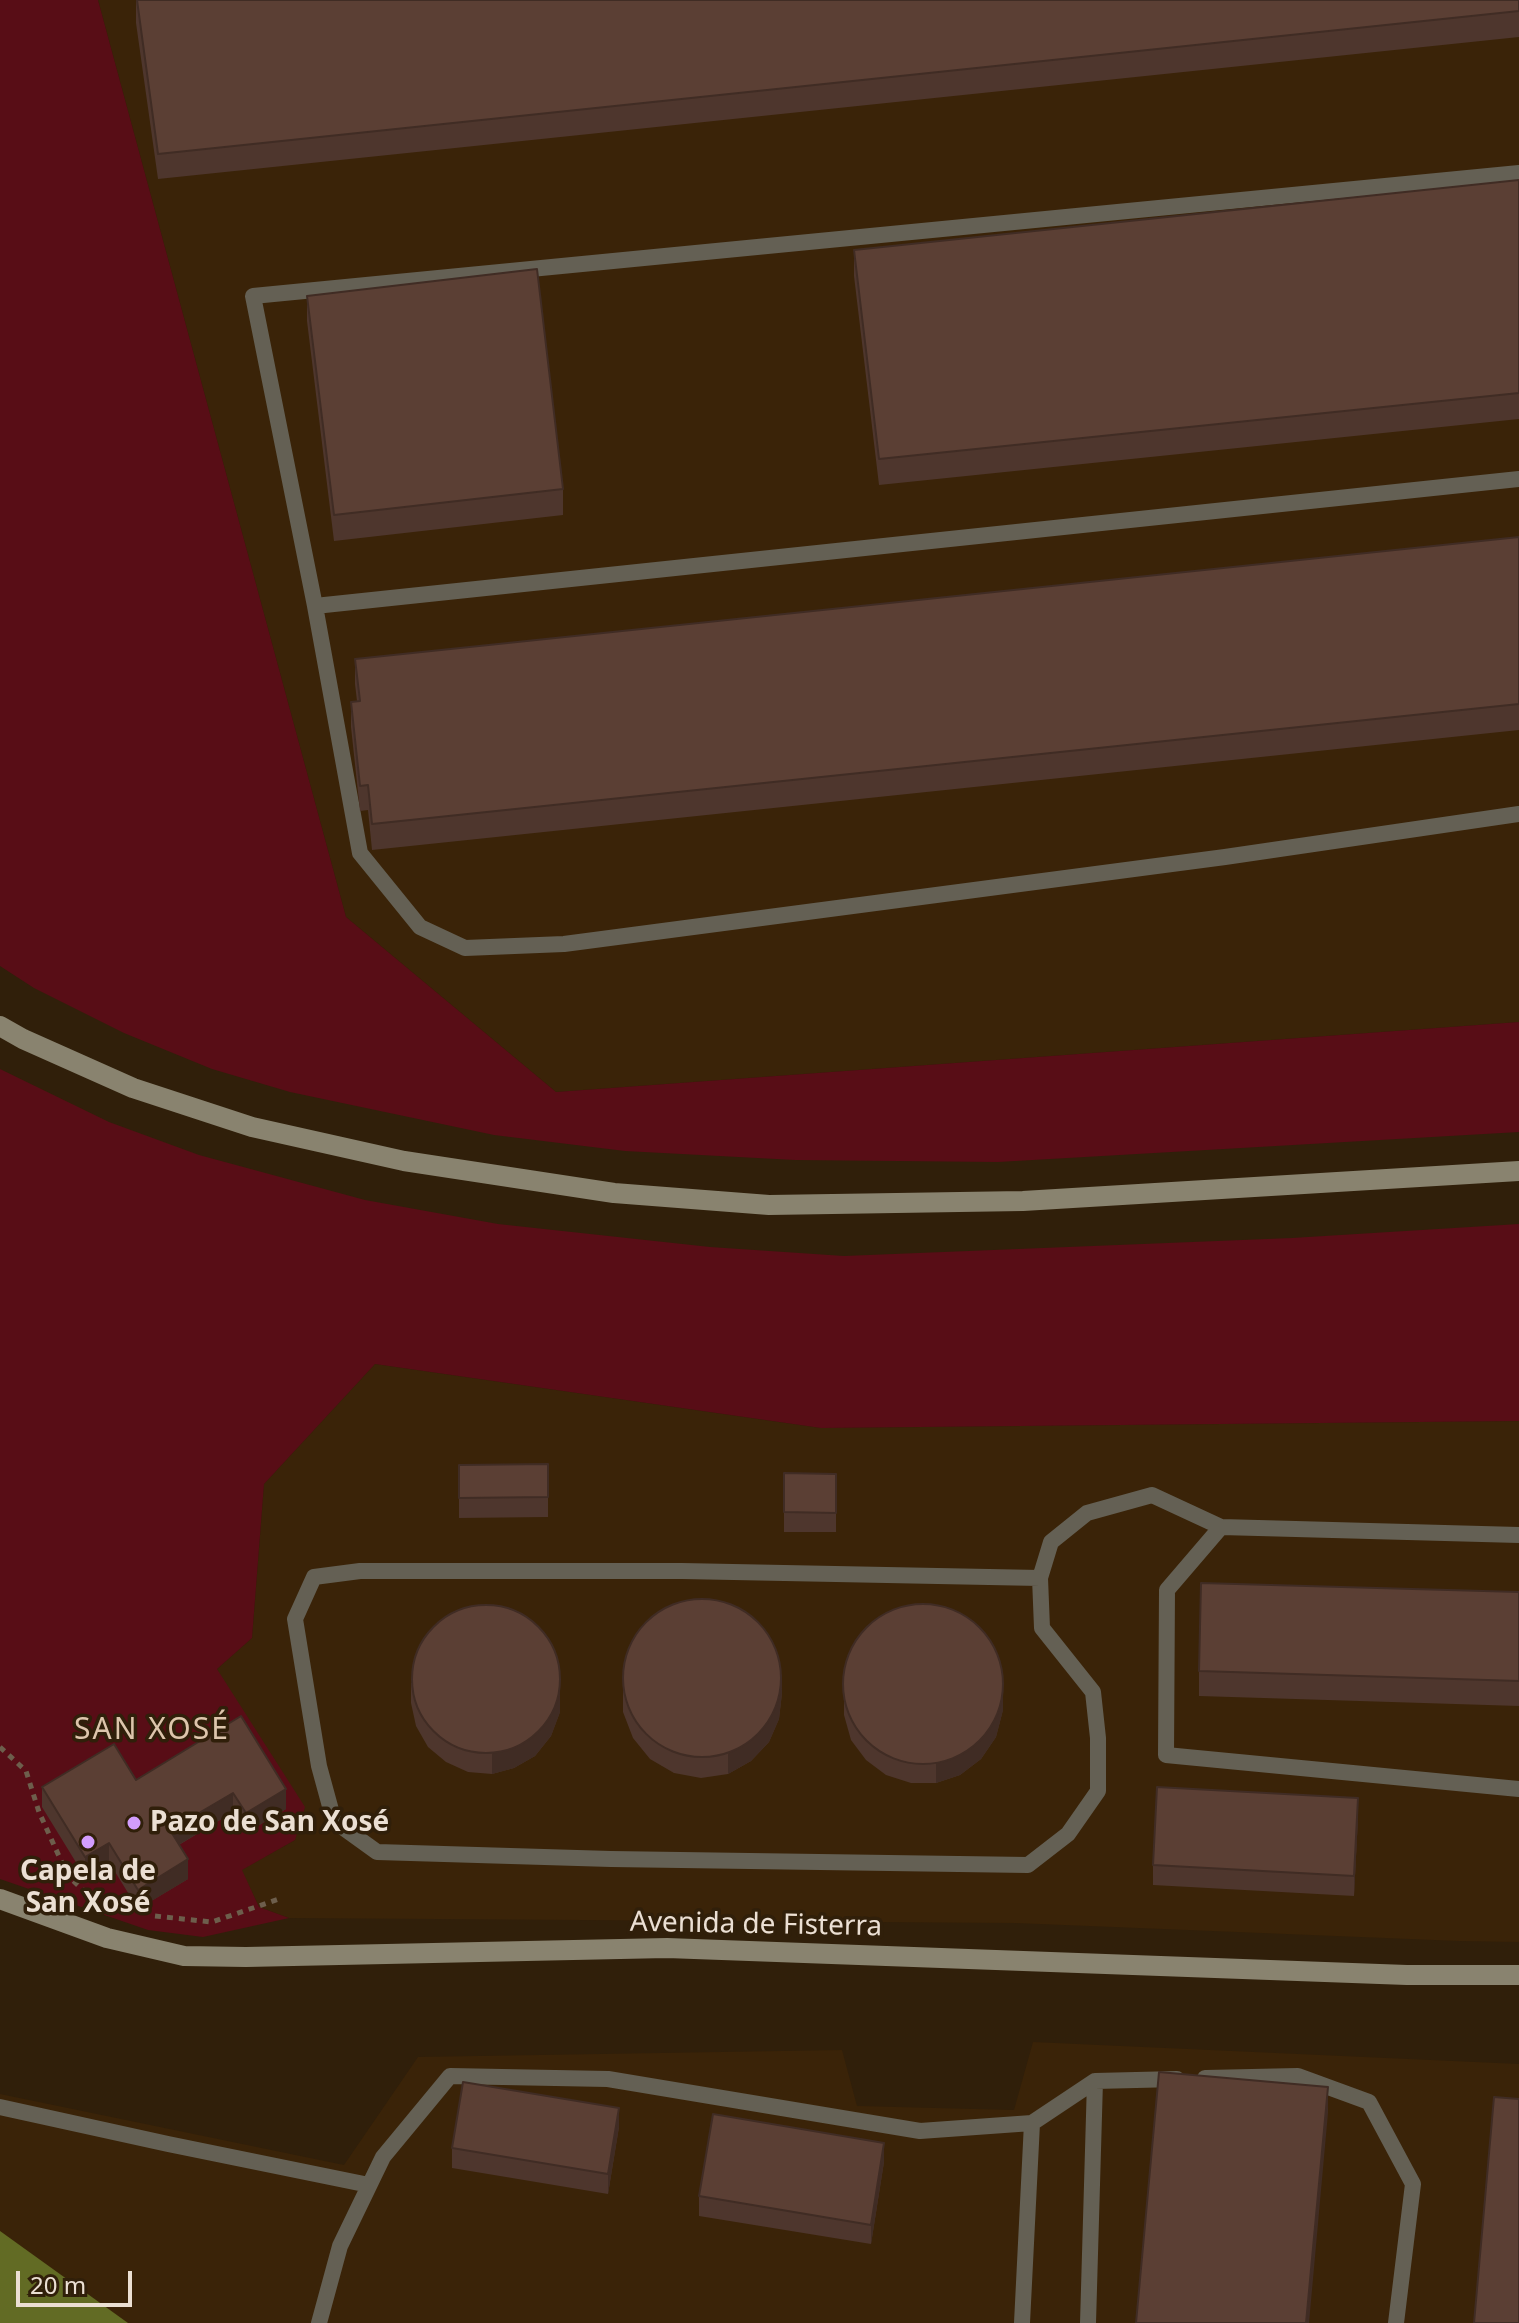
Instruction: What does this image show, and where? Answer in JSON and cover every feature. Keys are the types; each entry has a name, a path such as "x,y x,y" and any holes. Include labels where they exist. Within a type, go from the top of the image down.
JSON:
{"main road":[{"path":"0,1026 133,1088 252,1127 404,1161 614,1193 769,1205 1023,1201 1519,1171"},
{"name":"Avenida de Fisterra","path":"0,1899 107,1938 184,1956 667,1948 1407,1975 1519,1975"}],"lane":[{"path":"1519,173 253,296 315,606 360,853 420,927 465,948 580,942 1209,859 1519,814"},
{"path":"315,606 1519,479"},
{"path":"1040,1578 682,1571 360,1571 314,1577 295,1619 319,1766 334,1821 377,1852 1028,1865 1068,1834 1098,1791 1098,1738 1093,1692 1042,1628 1040,1578 1051,1542 1087,1513 1152,1495 1221,1527 1519,1535"},
{"path":"1221,1527 1167,1590 1166,1755 1519,1789"},
{"path":"319,2323 340,2246 383,2157 450,2076 608,2079 920,2131 1032,2123 1095,2081 1298,2076 1369,2102 1413,2184 1396,2323"},
{"path":"1088,2323 1095,2081"},
{"path":"0,2107 369,2185"},
{"path":"1022,2323 1032,2123"}],"path":[{"path":"0,1747 26,1771 39,1812 68,1876 101,1906"},
{"path":"153,1916 212,1922 282,1898"}],"shaded area":[{"path":"0,0 98,0 346,917 556,1092 1519,1022 1519,1132 998,1162 795,1160 625,1151 494,1135 290,1092 212,1069 124,1033 34,988 0,966"},
{"path":"98,0 1519,0 1519,1022 556,1092 346,917"},
{"path":"0,1069 109,1122 199,1155 365,1200 498,1224 710,1247 844,1256 1292,1238 1519,1224 1519,1421 821,1428 375,1364 264,1484 252,1638 217,1669 305,1807 295,1840 242,1870 259,1907 289,1918 203,1937 148,1930 0,1879"},
{"path":"375,1364 821,1428 1519,1421 1519,1942 1015,1923 289,1918 259,1907 241,1870 295,1840 217,1669 252,1638 264,1484"},
{"path":"1033,2042 1519,2064 1519,2323 0,2323 0,2094 344,2165 418,2057 842,2050 857,2106 1014,2110"},
{"path":"0,2231 128,2323 0,2323"}],"building":[{"path":"137,0 1519,0 1519,11 158,154"},
{"path":"1519,180 1519,393 879,459 854,250"},
{"path":"537,269 563,489 334,515 307,296"},
{"path":"1519,537 1519,704 372,824 368,785 360,786 351,702 360,701 355,659"},
{"path":"548,1464 548,1497 459,1498 459,1465"},
{"path":"784,1473 836,1474 836,1513 784,1512"},
{"path":"1201,1583 1519,1592 1519,1681 1199,1671"},
{"path":"702,1599 732,1605 758,1622 775,1648 781,1678 775,1708 758,1734 732,1751 702,1757 672,1751 646,1734 629,1708 623,1678 629,1648 646,1622 672,1605"},
{"path":"923,1604 954,1610 979,1628 997,1653 1003,1684 997,1715 979,1740 954,1758 923,1764 892,1758 867,1740 849,1715 843,1684 849,1653 867,1628 892,1610"},
{"path":"486,1605 514,1610 539,1626 555,1651 560,1679 555,1707 539,1732 514,1748 486,1753 458,1748 433,1732 417,1707 412,1679 417,1651 433,1626 458,1610"},
{"name":"Pazo de San Xosé","path":"241,1716 286,1789 246,1813 233,1793 170,1830 188,1859 138,1890 109,1843 85,1857 42,1787 114,1744 136,1780"},
{"path":"1157,1787 1358,1798 1354,1876 1153,1865"},
{"path":"1159,2072 1328,2087 1306,2323 1136,2323"},
{"path":"463,2082 619,2108 608,2174 452,2148"},
{"path":"1494,2097 1519,2099 1519,2323 1474,2323"},
{"path":"713,2114 884,2143 871,2225 699,2196"}],"place":[{"name":"Pazo de San Xosé","path":"134,1823"},
{"name":"Capela de San Xosé","path":"88,1842"}],"district":[{"name":"SAN XOSÉ","path":"152,1730"}]}
